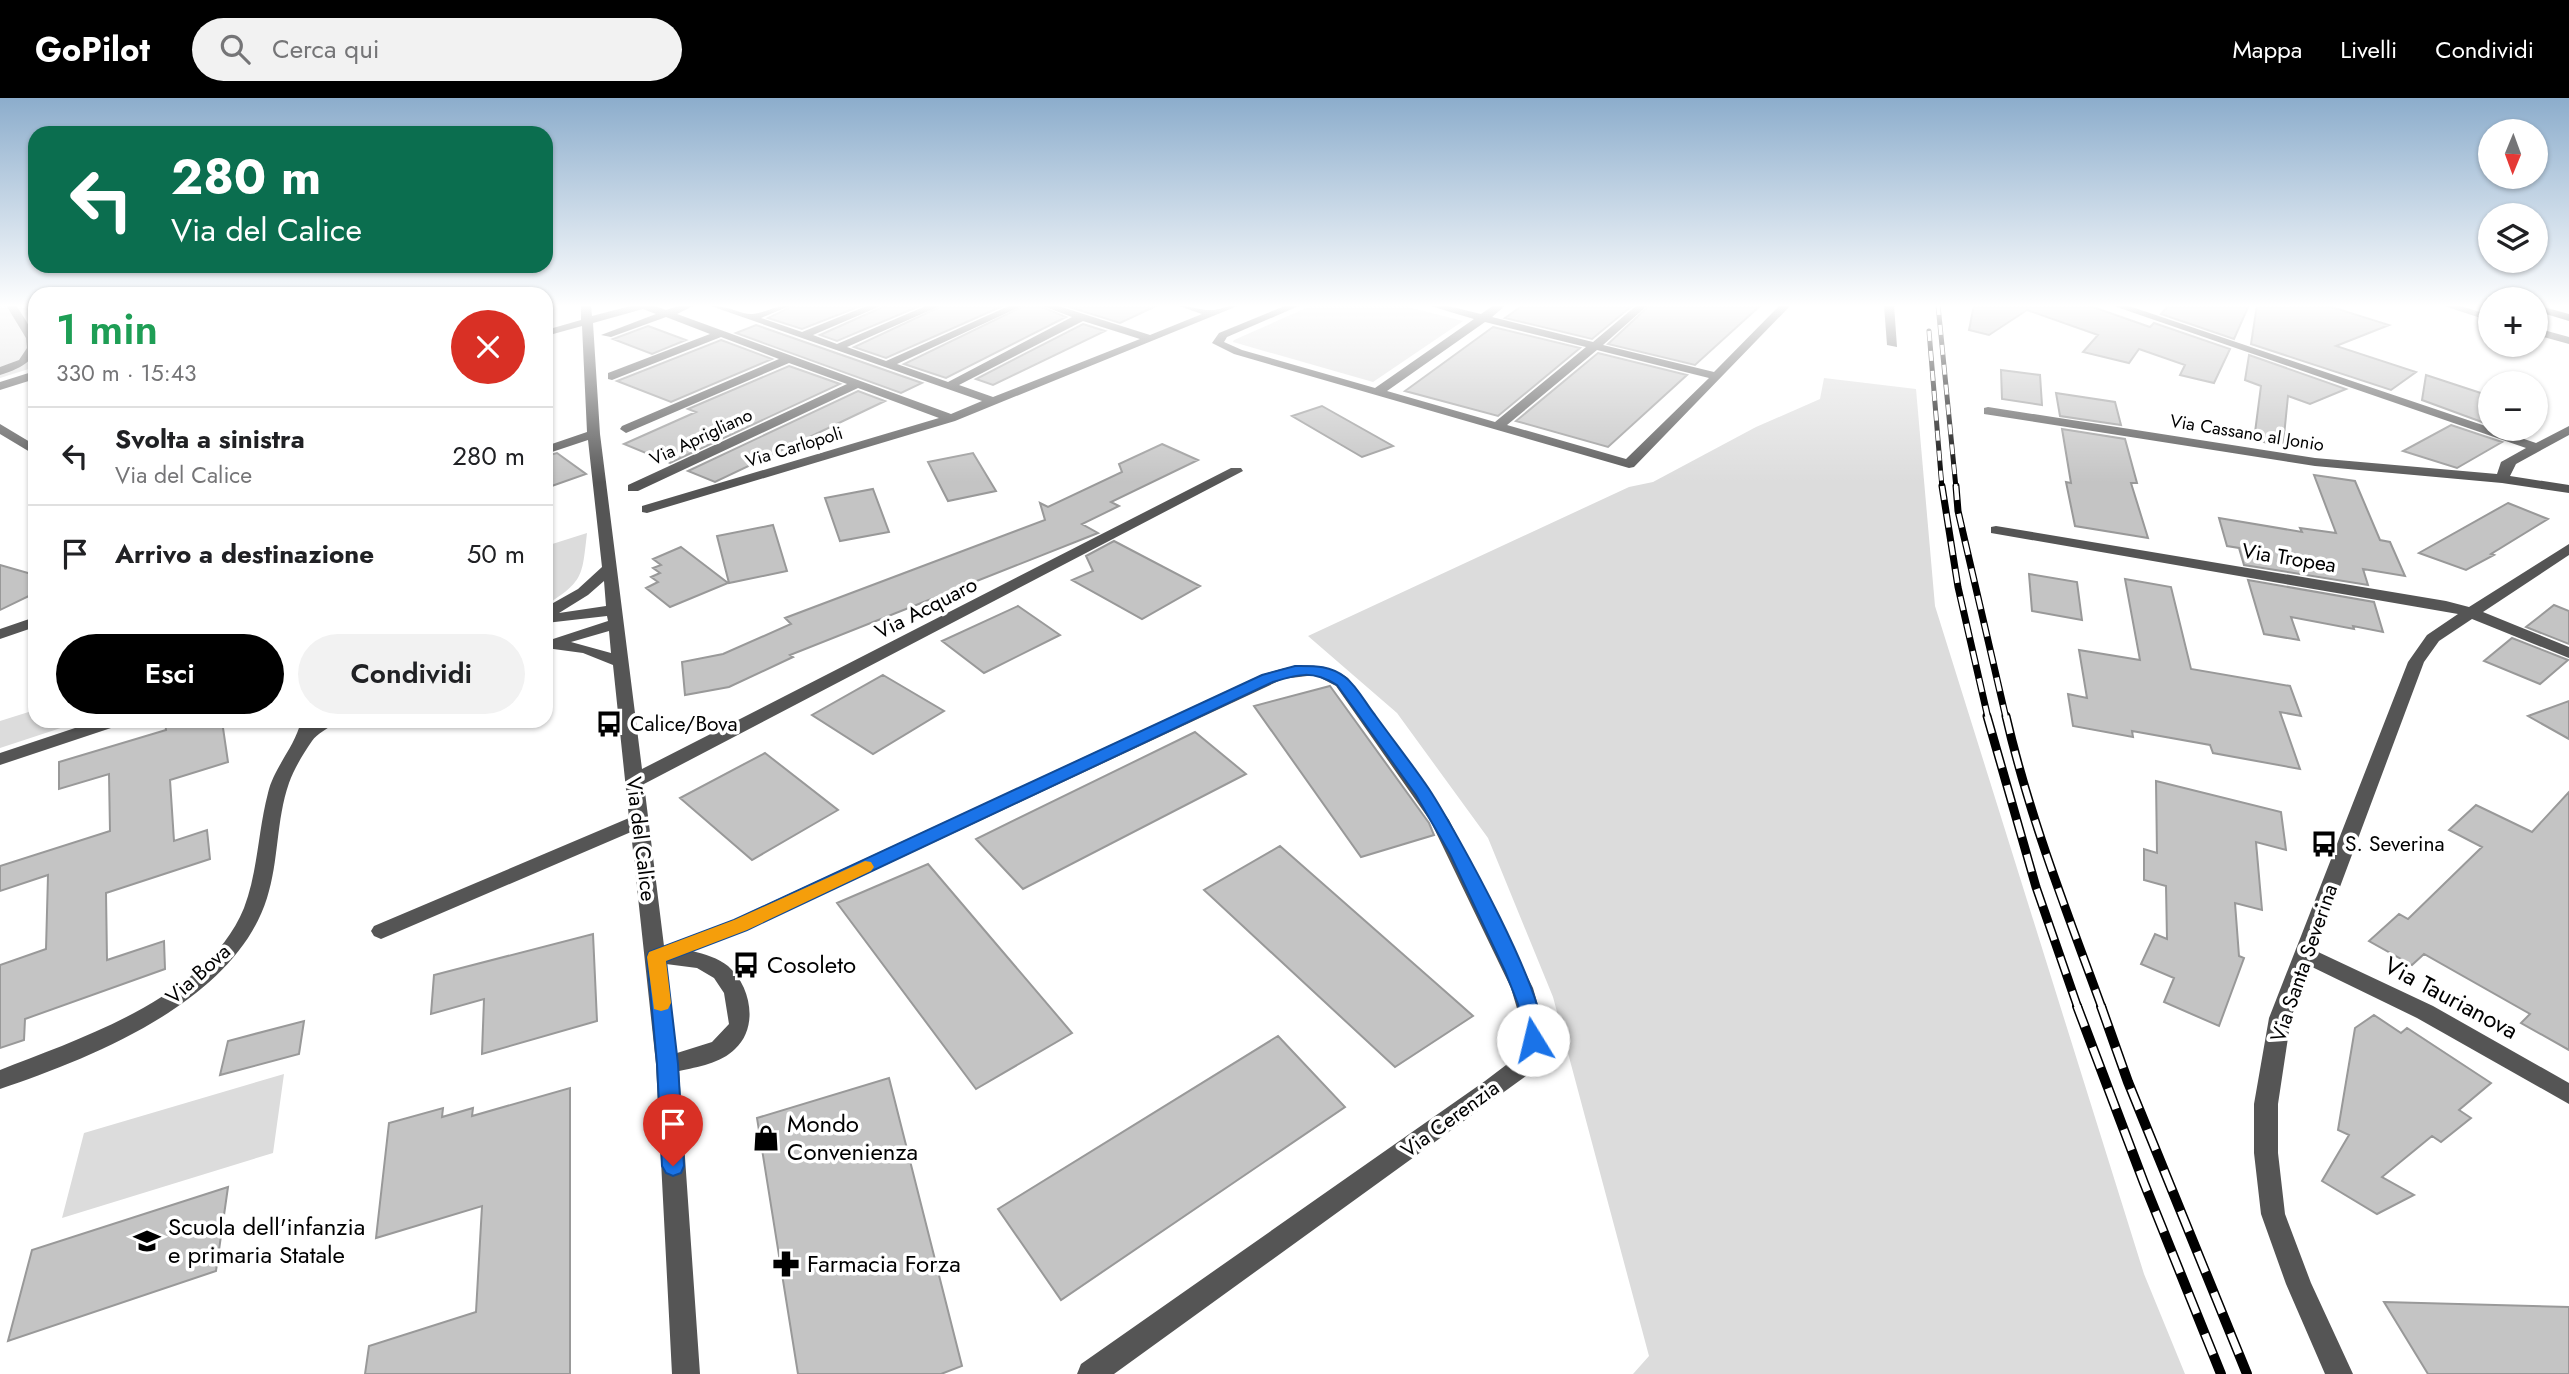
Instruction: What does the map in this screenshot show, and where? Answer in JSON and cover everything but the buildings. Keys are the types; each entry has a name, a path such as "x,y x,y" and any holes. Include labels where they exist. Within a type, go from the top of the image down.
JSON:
{"street":[{"path":"0,371 16,365"},
{"name":"Via del Calice","path":"590,365 594,434 667,1064 686,1374"},
{"path":"612,376 641,365"},
{"path":"627,423 752,365"},
{"path":"651,412 773,365"},
{"path":"808,365 951,418"},
{"path":"886,365 993,401"},
{"path":"949,386 990,365"},
{"name":"Via Carlopoli","path":"647,509 951,418 1083,365"},
{"path":"1282,365 1629,464 1728,365"},
{"path":"1377,392 1416,365"},
{"path":"1497,426 1572,365"},
{"path":"1670,365 1717,376"},
{"path":"2292,365 2536,447"},
{"path":"0,386 28,377"},
{"name":"Via Aprigliano","path":"633,488 859,383"},
{"name":"Via Cassano al Jonio","path":"1988,411 2315,462 2502,479"},
{"path":"0,428 28,446"},
{"path":"2502,479 2506,465 2569,430"},
{"path":"553,448 594,434"},
{"name":"Via Acquaro","path":"634,781 1236,471"},
{"path":"2502,479 2569,489"},
{"path":"2502,479 2569,502"},
{"name":"Via Tropea","path":"1996,530 2427,602 2471,612 2569,653"},
{"name":"Via Santa Severina","path":"2339,1374 2299,1284 2273,1214 2266,1153 2266,1104 2280,1018 2416,662 2433,638 2569,548"},
{"path":"553,610 583,592 609,568"},
{"path":"553,620 615,617"},
{"path":"553,641 586,634 615,617"},
{"path":"0,634 28,624"},
{"path":"553,643 586,649 622,663"},
{"name":"Via Cerenzia","path":"656,957 740,925 1267,678 1309,668 1331,673 1342,682 1423,793 1458,854 1515,971 1528,1004 1534,1031 1529,1055 1518,1069 1493,1088 1091,1374"},
{"path":"0,759 93,728"},
{"name":"Via Bova","path":"0,1080 138,1021 183,993 222,957 252,913 270,847 278,787 307,729"},
{"path":"381,931 639,821"},
{"name":"Via Taurianova","path":"2306,955 2425,1012 2569,1094"},
{"path":"656,957 693,958 717,967 732,987 740,1015 737,1032 722,1048 700,1057 667,1064"}],"shaded area":[{"path":"0,365 28,365 28,369 0,378"},
{"path":"1312,365 1399,365 1373,382"},
{"path":"1824,378 1916,389 1935,606 2144,1274 2185,1374 1633,1374 1649,1356 1553,997 1488,838 1397,713 1308,636 1629,487 1653,482 1756,427 1820,399"},
{"path":"587,533 579,576 568,590 553,600 553,544"},
{"path":"28,712 28,728 61,728 0,748 0,721"},
{"path":"284,1074 273,1153 62,1218 84,1133"}],"railway":[{"path":"1932,365 1942,488"},
{"path":"1944,365 1956,488"},
{"path":"1942,486 1958,587 1988,718"},
{"path":"1956,486 1958,511 2006,718"},
{"path":"1987,716 2036,887 2078,1008"},
{"path":"2006,716 2037,827 2102,1008"},
{"path":"2077,1006 2144,1183 2221,1374"},
{"path":"2101,1006 2128,1082 2247,1374"}],"slow traffic":[{"path":"661,1003 656,957 703,941 865,867"}],"place":[{"name":"Calice/Bova","path":"609,724"},
{"name":"S. Severina","path":"2324,844"},
{"name":"Cosoleto","path":"746,965"},
{"name":"Mondo Convenienza","path":"766,1138"},
{"name":"Scuola dell'infanzia e primaria Statale","path":"147,1241"},
{"name":"Farmacia Forza","path":"786,1264"}],"route":[{"path":"673,1166 667,1064 656,957 740,925 1267,678 1295,670 1323,670 1348,687 1423,793 1458,854 1515,971 1528,1004 1534,1031 1533,1040"}]}
